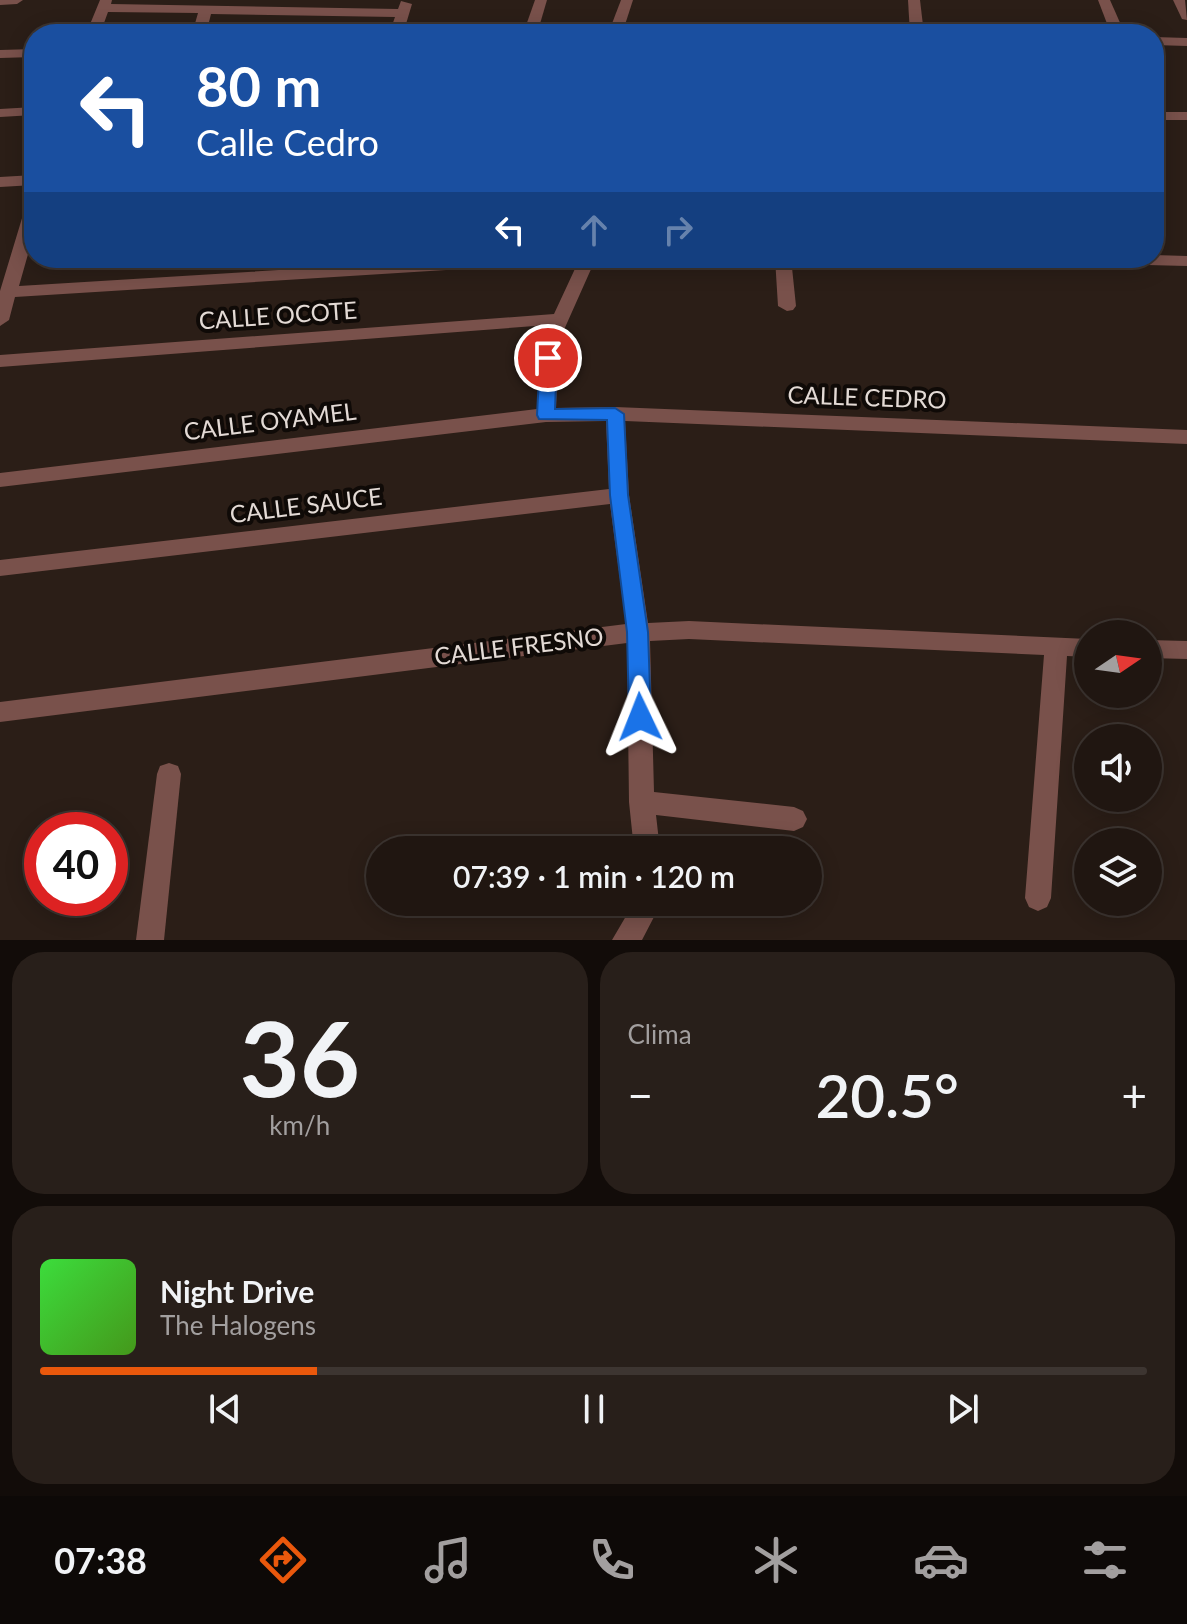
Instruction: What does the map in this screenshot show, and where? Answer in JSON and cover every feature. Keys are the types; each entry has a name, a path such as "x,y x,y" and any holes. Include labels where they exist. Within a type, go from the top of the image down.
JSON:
{"street":[{"path":"0,1 17,0"},
{"path":"533,24 541,0"},
{"path":"619,24 627,0"},
{"path":"914,0 916,24"},
{"path":"1104,0 1114,24"},
{"path":"1179,0 1187,16"},
{"path":"97,24 105,4 205,10 406,6"},
{"path":"202,24 205,10"},
{"path":"1164,41 1187,42"},
{"path":"0,54 24,53"},
{"path":"0,113 24,112"},
{"path":"1164,116 1187,116"},
{"path":"0,182 24,181"},
{"path":"0,320 8,292 8,261 24,231"},
{"path":"1164,263 1186,264"},
{"path":"8,292 396,268"},
{"path":"546,415 550,341 583,268"},
{"path":"784,268 787,306"},
{"name":"CALLE OCOTE","path":"0,361 559,319"},
{"path":"615,414 619,495 638,632 646,836"},
{"name":"CALLE CEDRO","path":"546,415 615,414 1187,437"},
{"name":"CALLE OYAMEL","path":"0,480 546,415"},
{"name":"CALLE SAUCE","path":"0,568 619,495"},
{"name":"CALLE FRESNO","path":"0,712 638,632 689,630 1074,648"},
{"path":"1038,898 1056,647"},
{"path":"1162,649 1187,650"},
{"path":"150,940 169,774"},
{"path":"642,802 794,819"},
{"path":"626,940 641,916"}],"route":[{"path":"548,358 546,415 615,414 619,495 638,632 640,717"}]}
